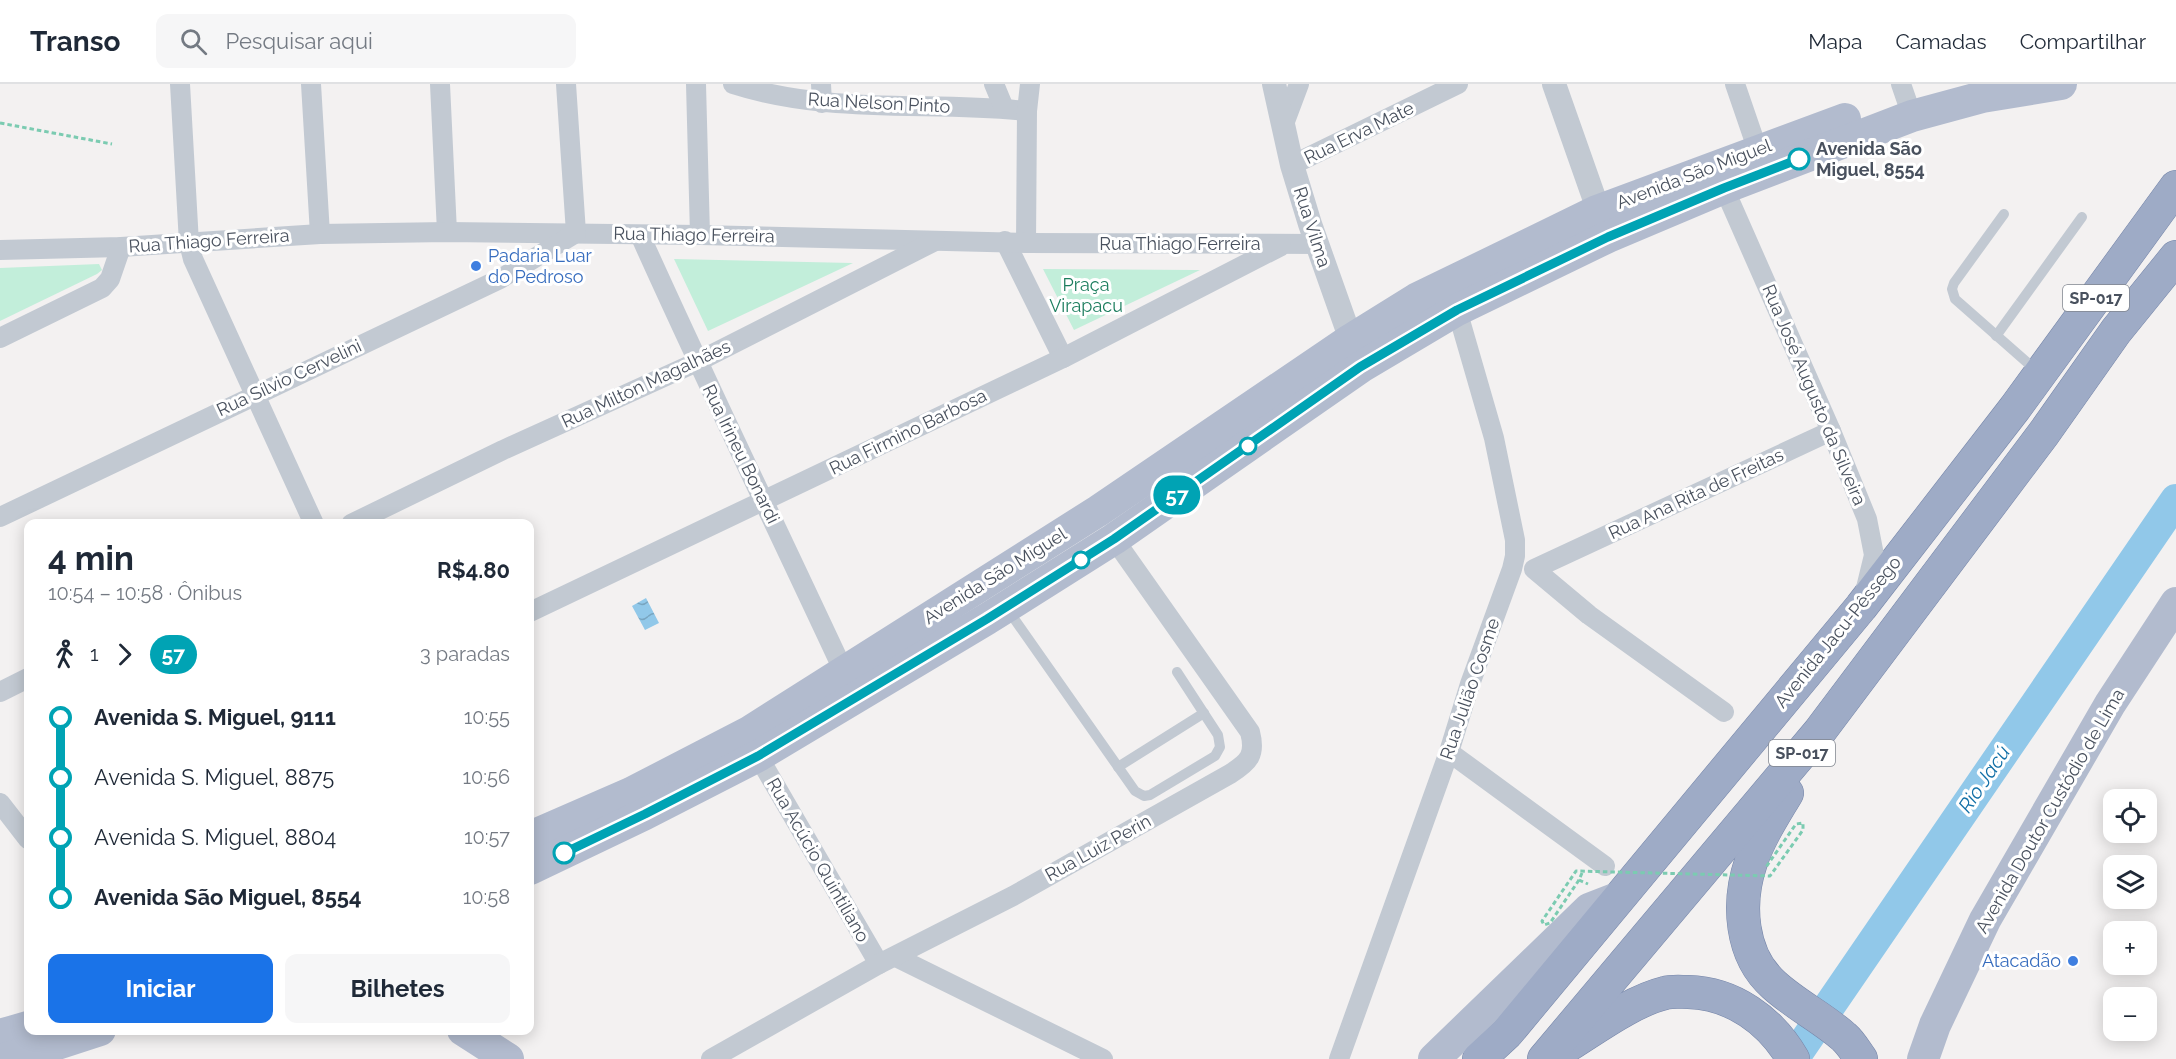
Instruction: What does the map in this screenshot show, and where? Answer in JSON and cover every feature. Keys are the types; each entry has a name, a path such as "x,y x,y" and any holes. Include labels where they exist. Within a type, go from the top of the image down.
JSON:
{"highway":[{"name":"Avenida Jacu-Pêssego","path":"1479,1059 1507,1033 1861,607 2015,408 2176,188"},
{"name":"SP-017","path":"1544,1059 1821,731 2044,434 2116,331 2176,256"},
{"path":"1821,731 1755,852 1744,888 1745,931 1750,952 1773,985 1853,1049"},
{"path":"1544,1059 1617,1016 1666,992 1703,992 1744,1008 1772,1030 1793,1059"}],"main road":[{"name":"Avenida São Miguel","path":"534,867 758,756 1006,607 1114,539 1355,353 1416,299 1450,298 1758,151 1954,84"},
{"name":"Avenida São Miguel","path":"1603,224 1724,188 1906,99 1982,97 2061,84"},
{"name":"Avenida São Miguel","path":"534,835 631,793 749,732 1098,511 1355,353"},
{"name":"Avenida Doutor Custódio de Lima","path":"1923,1059 1939,1015 1985,920 2110,704 2176,603"},
{"path":"1434,1059 1589,909 1620,897"},
{"path":"0,1035 46,1041"},
{"path":"3,1059 46,1041 75,1035"},
{"path":"471,1035 508,1059"}],"street":[{"path":"180,84 189,243 198,273 312,519"},
{"path":"311,84 320,234"},
{"path":"440,84 447,232"},
{"path":"567,84 576,233"},
{"path":"696,84 700,235"},
{"name":"Rua Nelson Pinto","path":"733,84 781,97 822,93 1027,111"},
{"path":"994,84 1004,108"},
{"path":"1026,243 1027,111 1030,84"},
{"name":"Rua Vilma","path":"1274,84 1292,165 1355,353"},
{"path":"1284,124 1299,84"},
{"name":"Rua Erva Mate","path":"1292,165 1458,84"},
{"path":"1554,84 1603,224"},
{"path":"1735,84 1758,151"},
{"name":"Rua José Augusto da Silveira","path":"1724,188 1831,431 1867,519 1874,555 1861,607"},
{"name":"Rua Thiago Ferreira","path":"0,250 121,247 320,234 447,232 700,235 1026,243 1317,244"},
{"name":"Rua Sílvio Cervelini","path":"0,518 500,279 576,233"},
{"name":"Rua Irineu Bonardi","path":"640,235 697,362 844,672"},
{"name":"Rua Milton Magalhães","path":"361,519 503,450 697,362 939,240"},
{"path":"1005,241 1063,358"},
{"name":"Rua Firmino Barbosa","path":"534,610 1063,358 1284,244"},
{"path":"0,339 107,284 121,247"},
{"name":"Rua Julião Cosme","path":"1339,1059 1449,752 1515,556 1515,540 1494,438 1450,298"},
{"name":"Rua Ana Rita de Freitas","path":"1534,569 1831,431"},
{"name":"Rua Luiz Perin","path":"711,1059 887,961 1012,896 1230,774 1249,759 1253,744 1250,732 1114,539"},
{"path":"1515,556 1589,615 1724,712"},
{"path":"0,692 24,680"},
{"path":"1449,752 1605,866"},
{"name":"Rua Acúcio Quintiliano","path":"758,756 887,961"},
{"path":"0,803 24,834"},
{"path":"887,961 1103,1059"}],"lane":[{"path":"2004,214 1952,289 1955,299 2040,374"},
{"path":"1996,336 2082,217"},
{"path":"1006,607 1135,791 1144,796 1150,795 1215,756 1220,747 1220,741 1204,713 1176,672"},
{"path":"1118,767 1204,713"}],"path":[{"path":"0,123 112,144"},
{"path":"1579,880 1550,922 1544,925 1542,921 1576,871 1770,876 1803,830 1803,823 1796,824 1766,867"}],"green space":[{"path":"674,259 852,263 853,263 708,331"},
{"path":"99,264 102,270 97,274 0,321 0,268"},
{"name":"Praça Virapacu","path":"1043,269 1196,270 1200,270 1074,330"}],"water":[{"path":"646,598 659,623 645,630 632,606"}],"waterway":[{"name":"Rio Jacú","path":"1793,1059 2176,500"}],"bus line":[{"name":"57","path":"564,853 758,756 987,619 1114,539 1360,367 1457,310 1591,244 1799,159"}],"place":[{"name":"Avenida São Miguel, 8554","path":"1799,159"},
{"name":"Padaria Luar do Pedroso","path":"476,266"},
{"name":"Atacadão","path":"2073,961"}]}
